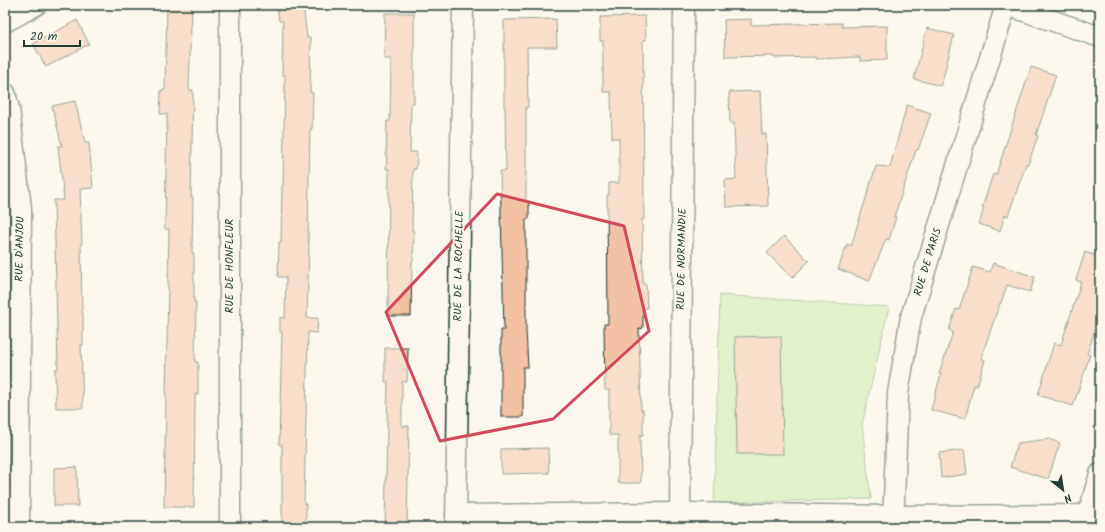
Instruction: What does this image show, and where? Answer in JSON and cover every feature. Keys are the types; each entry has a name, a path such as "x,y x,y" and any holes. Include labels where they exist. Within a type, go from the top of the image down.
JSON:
{"street":[{"path":"5,22 36,5"},
{"name":"RUE DE HONFLEUR","path":"230,5 230,527"},
{"name":"RUE DE LA ROCHELLE","path":"456,521 463,5"},
{"name":"RUE DE NORMANDIE","path":"680,513 684,5"},
{"path":"1006,5 1100,37"},
{"name":"RUE DE PARIS","path":"893,521 898,393 911,317 1006,5"},
{"name":"RUE D'ANJOU","path":"5,93 9,108 21,208 12,345 19,527"},
{"path":"456,521 680,513 893,521 1094,515 1100,474"}],"highlighted area":[{"path":"497,194 624,226 649,331 553,419 440,441 386,312"}],"green space":[{"path":"720,295 889,307 862,425 871,499 714,503"}],"building":[{"path":"167,5 191,5 192,24 189,90 193,90 191,197 193,197 192,253 194,253 194,302 196,302 195,362 198,362 198,394 195,394 194,507 164,507 169,229 165,229 167,114 160,114 161,90 165,90"},
{"path":"277,5 303,5 307,38 311,38 310,92 313,93 312,129 310,129 307,318 318,318 317,333 308,332 304,504 306,504 306,527 282,527 282,445 279,445 282,332 280,332 280,317 285,318 286,277 278,277 283,186 285,75 282,75 283,21 279,21"},
{"path":"385,13 414,13 414,103 411,103 410,152 417,152 416,169 413,169 412,231 414,231 411,316 388,316 389,169 386,169 386,158 387,121 390,121 391,59 384,59"},
{"path":"645,16 646,40 643,40 644,219 642,219 643,284 646,284 647,308 643,308 643,328 639,329 641,410 643,410 643,435 640,435 641,483 618,483 618,435 609,435 609,390 605,390 604,324 608,324 607,195 609,195 609,183 619,183 619,138 612,138 611,92 603,92 603,41 600,41 600,17"},
{"path":"556,19 557,47 527,47 528,107 526,107 526,201 529,201 529,219 526,219 526,330 528,367 523,367 523,417 501,417 501,330 504,330 500,171 506,171 504,20"},
{"path":"751,19 751,25 842,23 842,27 887,26 887,60 860,61 860,57 816,59 816,57 774,58 773,56 725,57 724,20"},
{"path":"77,20 89,44 46,67 33,44"},
{"path":"927,28 954,35 941,86 914,79"},
{"path":"1031,67 1056,75 1028,164 1026,164 1008,216 1005,215 1000,231 979,224 984,208 982,208 993,174 996,175"},
{"path":"760,91 762,134 766,134 768,206 726,207 725,180 736,179 734,123 730,123 729,92"},
{"path":"75,101 85,143 89,143 93,188 80,189 83,313 83,345 81,345 83,408 56,408 55,369 58,369 54,200 64,200 58,146 62,146 52,106"},
{"path":"907,105 931,113 918,150 916,150 894,217 896,217 889,240 886,239 869,281 838,269 847,244 851,246 876,166 890,167"},
{"path":"784,236 809,261 792,278 767,253"},
{"path":"1085,252 1100,257 1100,315 1087,354 1090,355 1073,406 1038,395 1054,343 1061,345 1081,282 1076,280"},
{"path":"993,263 1035,277 1030,292 1007,285 981,358 985,360 977,386 974,385 965,419 931,410 941,374 939,374 953,332 949,330 956,309 959,310 973,267 990,272"},
{"path":"781,336 783,454 737,454 735,337"},
{"path":"385,348 408,348 407,382 402,382 402,426 409,426 407,527 385,527 388,382 385,382"},
{"path":"1049,439 1060,443 1048,479 1010,467 1018,443"},
{"path":"548,448 549,473 501,474 501,449"},
{"path":"964,450 967,474 941,478 939,453"},
{"path":"77,467 78,506 54,506 54,468"}]}
